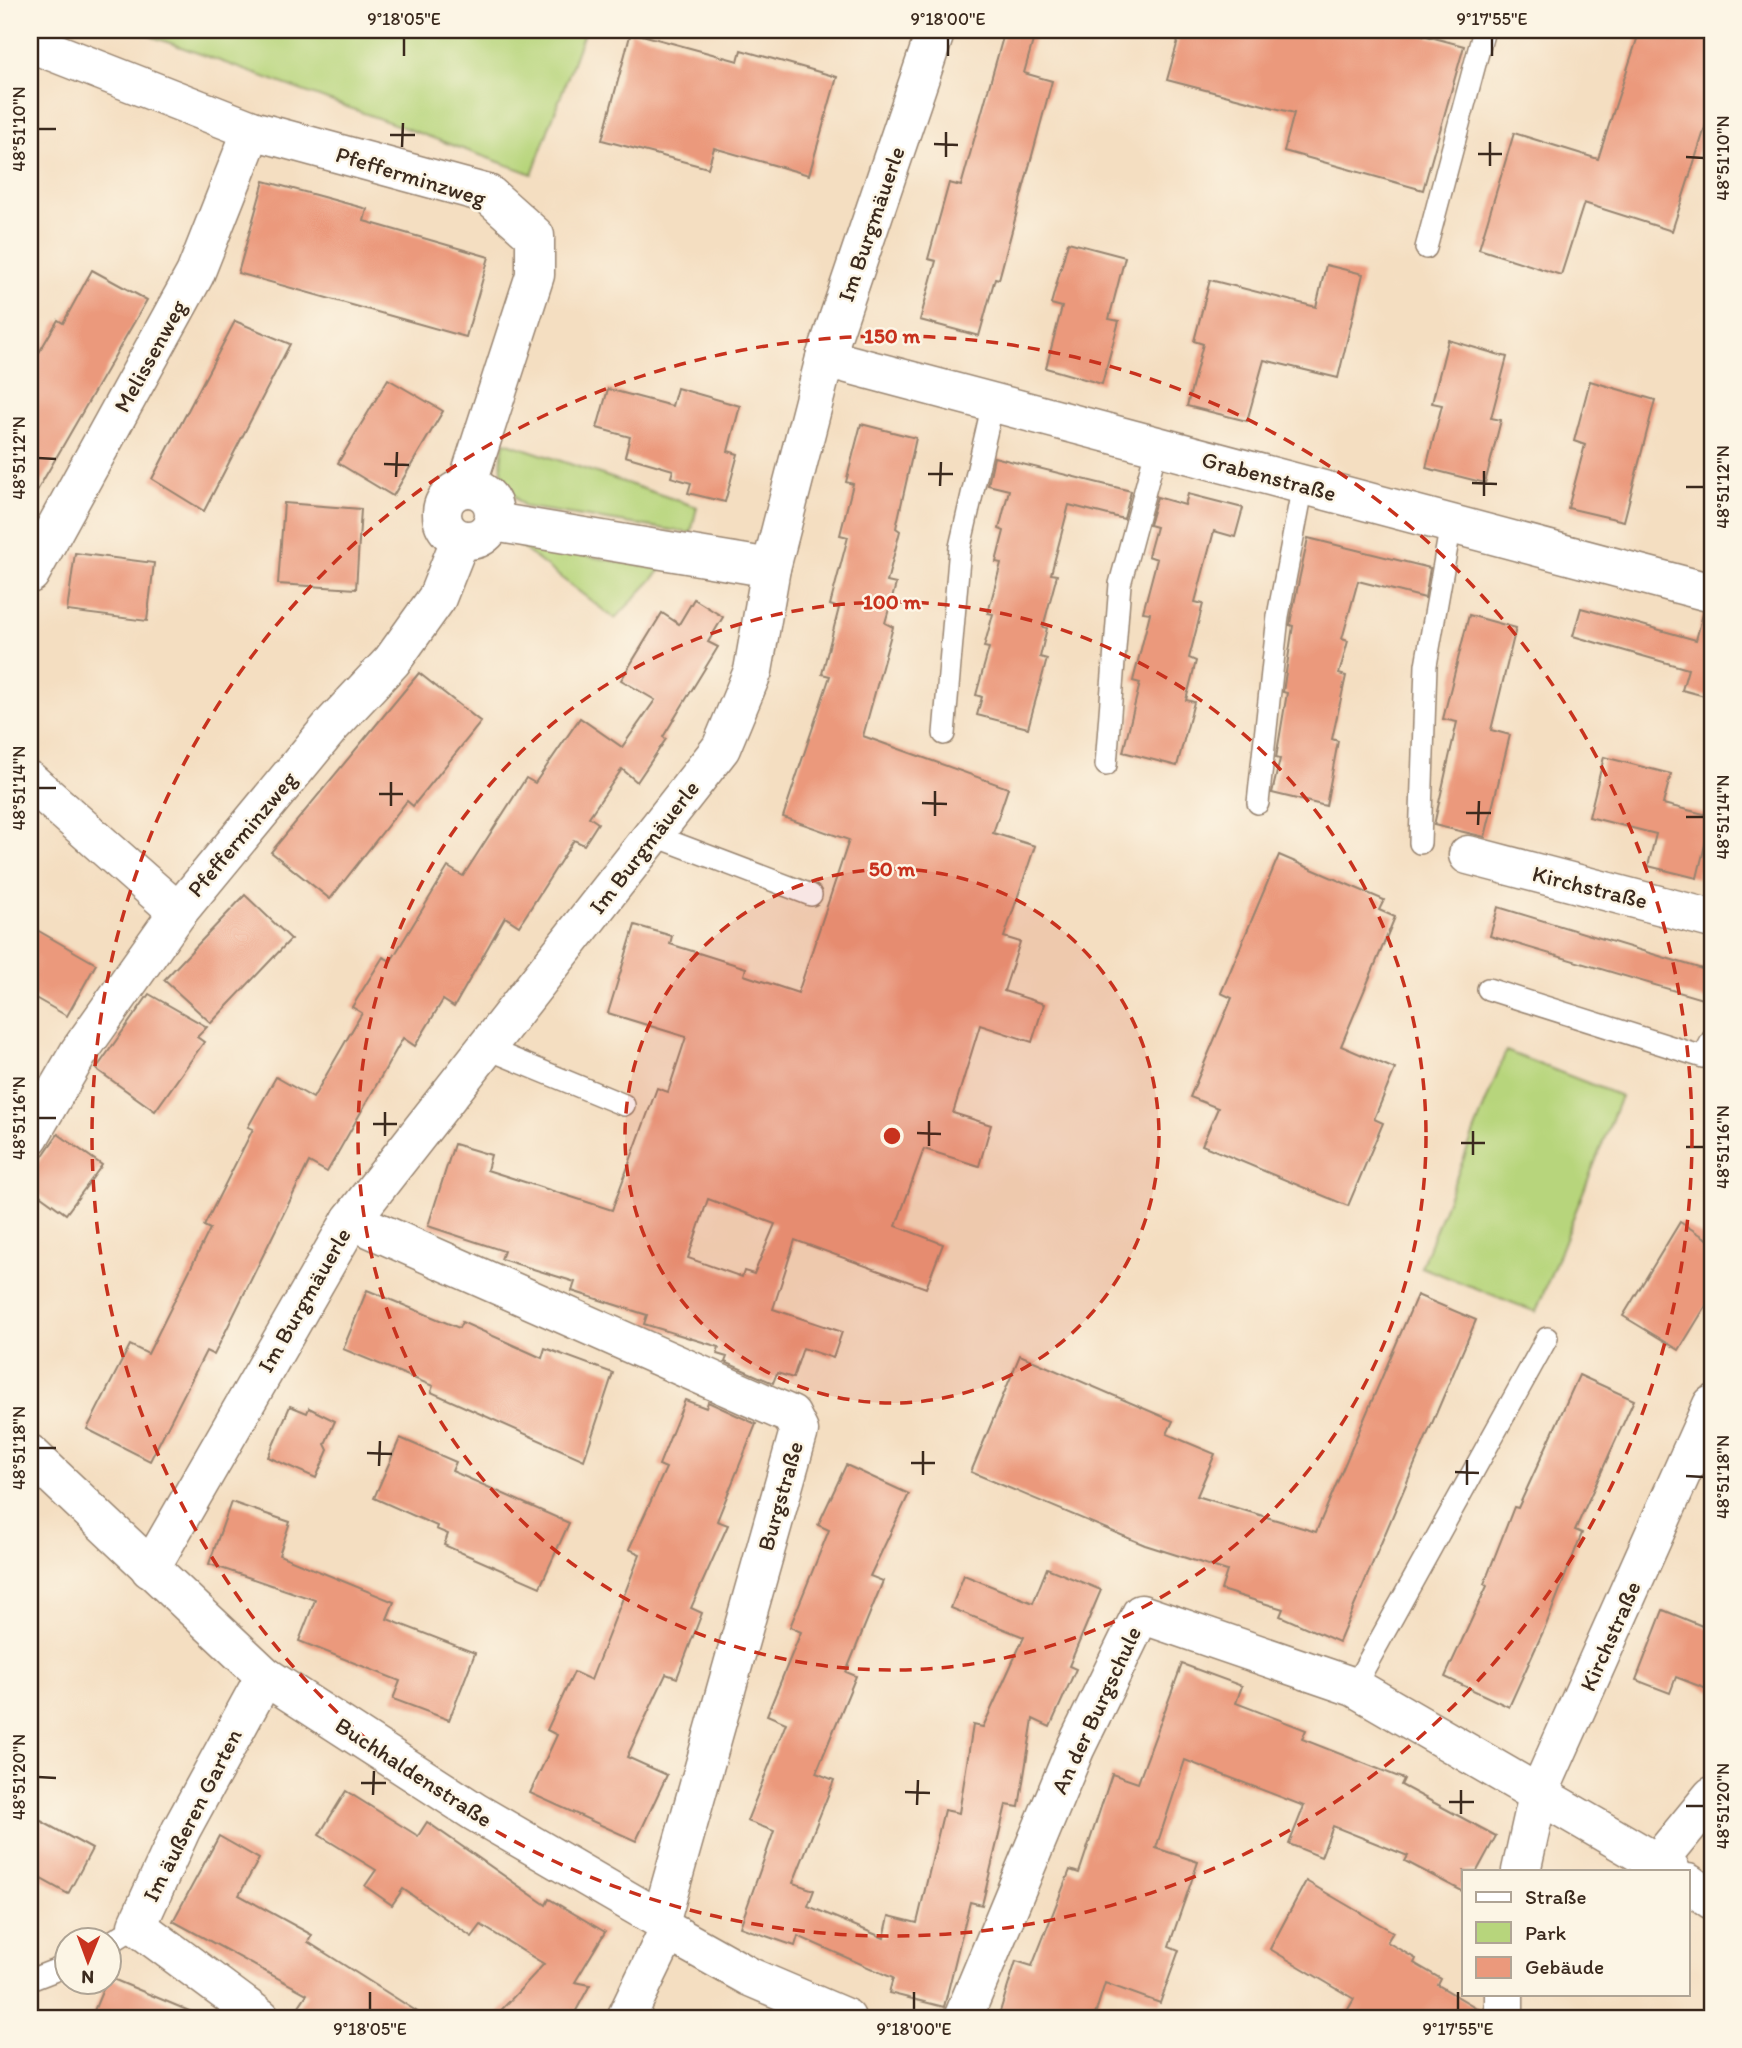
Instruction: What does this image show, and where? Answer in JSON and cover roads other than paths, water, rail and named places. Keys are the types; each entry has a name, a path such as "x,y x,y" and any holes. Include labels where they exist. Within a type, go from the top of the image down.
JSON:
{"street":[{"name":"Im Burgmäuerle","path":"150,1569 351,1220 722,748 753,671 771,568 825,359 936,30"},
{"name":"Pfefferminzweg","path":"30,43 252,130 488,194 535,236 535,275 466,488"},
{"name":"Melissenweg","path":"30,573 195,275 252,130"},
{"name":"Grabenstraße","path":"825,359 1712,593"},
{"path":"466,488 479,490 490,499 495,512 494,522 487,534 475,540 460,540 450,534 442,513 444,503 452,493 466,488"},
{"path":"494,522 771,568"},
{"name":"Pfefferminzweg","path":"30,1136 79,1052 178,912 332,725 392,661 437,598 460,540"},
{"path":"30,781 178,912"},
{"name":"Kirchstraße","path":"1468,855 1712,919"},
{"name":"Burgstraße","path":"351,1220 791,1415 799,1431 665,1925 626,2018"},
{"name":"Kirchstraße","path":"1521,1870 1538,1795 1712,1405"},
{"name":"Buchhaldenstraße","path":"30,1454 265,1676 475,1812 750,1977 846,2018"},
{"name":"An der Burgschule","path":"963,2018 1075,1749 1141,1614 1354,1686 1669,1870"},
{"name":"Im äußeren Garten","path":"122,1935 265,1676"},
{"path":"1673,1870 1712,1796"},
{"name":"An der Burgschule","path":"1690,1885 1712,1900"},
{"path":"122,1935 261,2018"},
{"path":"1504,1996 1504,2018"}],"lane":[{"path":"1426,248 1484,30"},
{"path":"944,734 960,547 993,403"},
{"path":"1106,765 1120,584 1157,446"},
{"path":"1258,803 1278,616 1303,485"},
{"path":"1420,842 1426,665 1451,524"},
{"path":"653,835 811,895"},
{"path":"1488,989 1703,1057 1712,1040"},
{"path":"486,1048 624,1105"},
{"path":"1354,1686 1547,1338"},
{"path":"30,1980 52,1971"}]}
